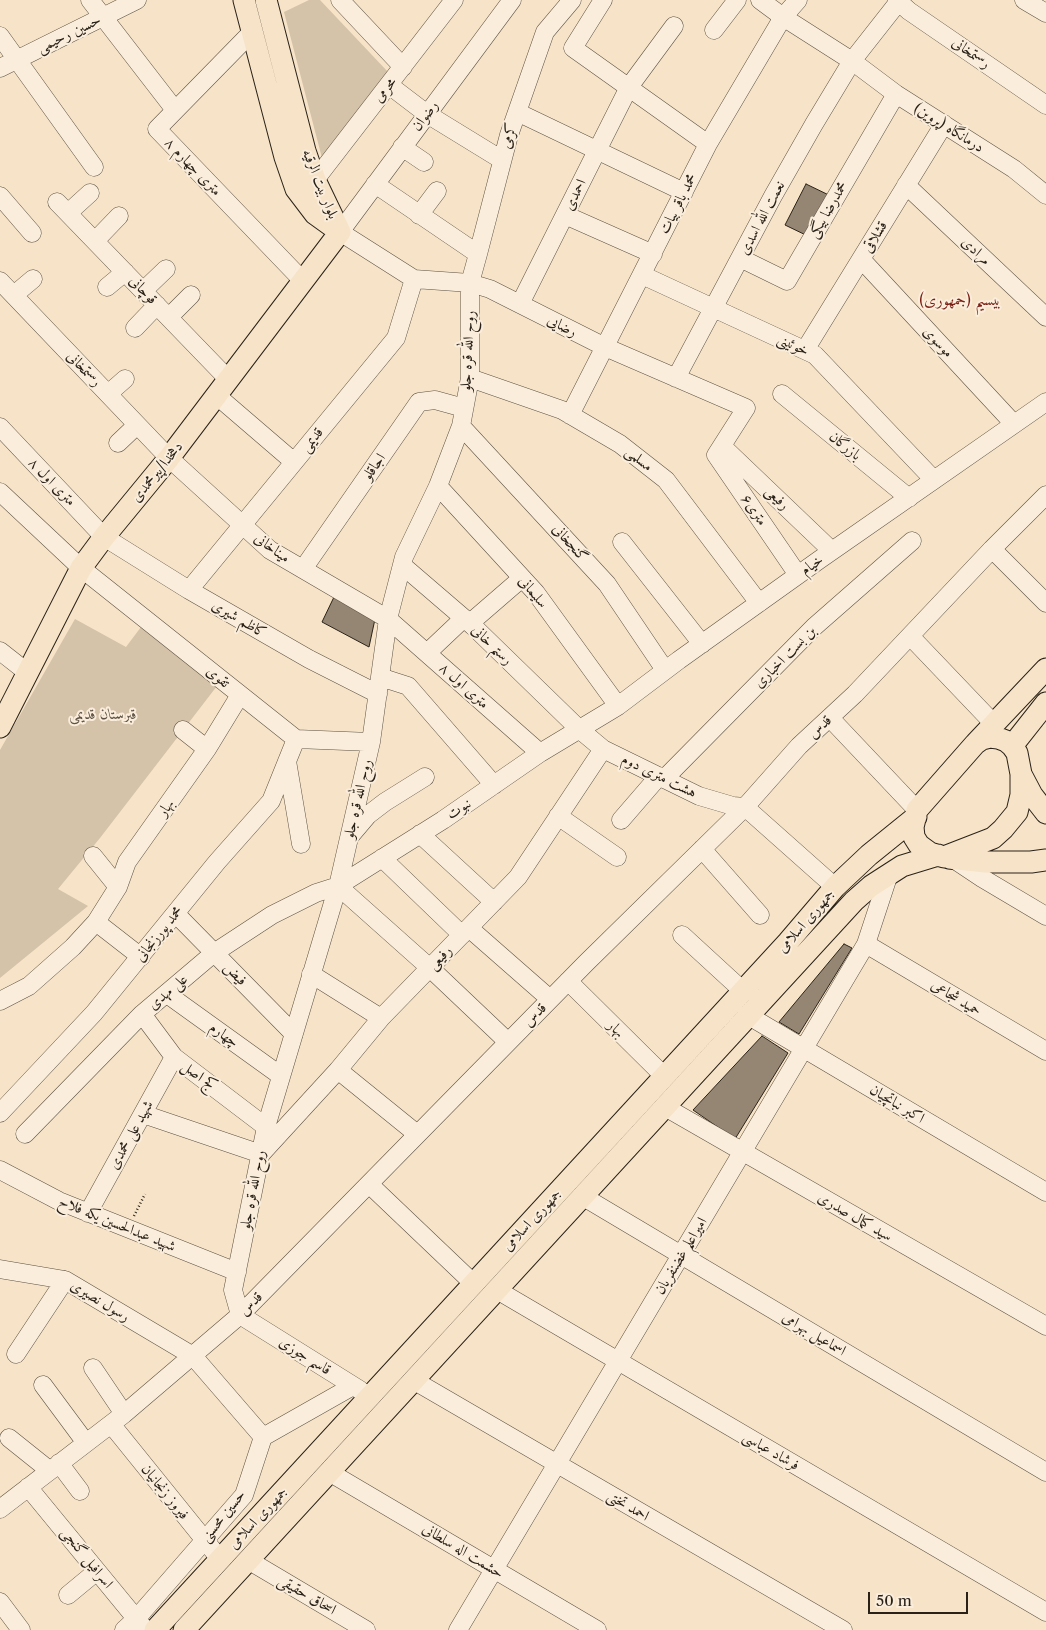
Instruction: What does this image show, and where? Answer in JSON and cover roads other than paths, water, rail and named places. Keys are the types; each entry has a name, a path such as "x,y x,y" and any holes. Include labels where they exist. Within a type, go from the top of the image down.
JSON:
{"main road":[{"name":"بلوار بیت الرقیه","path":"244,0 285,157 296,189 315,214 340,232"},
{"name":"بلوار بیت الرقیه","path":"267,0 305,151 315,180 340,232"},
{"name":"دهخدا/پیرمحمدی","path":"0,727 81,568 169,458 340,232"},
{"path":"975,744 1046,669"},
{"path":"1012,746 1046,702"},
{"path":"975,744 982,740 998,738 1012,746 1017,753 1021,774 1032,795 1046,813"},
{"name":"جمهوری اسلامی","path":"155,1630 220,1559 362,1391 474,1284 835,888 916,814 975,744"},
{"name":"جمهوری اسلامی","path":"184,1630 854,901 902,866 944,857 993,838 1017,812 1021,795 1021,774"},
{"path":"916,814 913,827 914,836 919,845 930,853 944,857 986,862 1046,860"}],"street":[{"path":"90,0 175,110"},
{"name":"حسین رحیمی","path":"0,68 138,0"},
{"path":"340,0 403,66"},
{"name":"محرمی","path":"315,180 454,0"},
{"name":"رضوان","path":"340,232 512,0"},
{"name":"کرمی","path":"470,284 502,160 545,32 572,0"},
{"path":"603,0 573,48 708,144"},
{"path":"714,30 737,0"},
{"name":"درمانگاه (پروین)","path":"760,0 852,61 896,94 1014,169 1046,195"},
{"name":"محمد باقر بیات","path":"570,415 708,144 783,17 798,0"},
{"path":"1024,0 1046,13"},
{"name":"نعمت الله اسدی","path":"676,378 814,124 852,61 899,1"},
{"name":"رستمخانی","path":"899,1 909,11 1046,105"},
{"name":"احمدی","path":"520,304 629,87 674,26"},
{"name":"۸ متری چهارم","path":"252,32 157,130 302,281"},
{"path":"0,36 94,167"},
{"path":"388,85 427,114 502,160"},
{"name":"محمدرضا بیگی","path":"740,258 787,281 896,94"},
{"path":"517,112 684,192"},
{"name":"قشلاقی","path":"805,350 944,124"},
{"path":"402,147 424,162"},
{"path":"375,184 478,254"},
{"name":"مرادی","path":"906,185 1046,317"},
{"path":"419,215 437,191"},
{"name":"قوچانی","path":"90,193 63,207 163,311 222,387 294,462"},
{"path":"0,196 32,233"},
{"path":"565,215 652,254"},
{"path":"96,241 119,216"},
{"name":"رضایی","path":"340,232 414,280 470,284 490,288 605,348 746,408 722,446"},
{"name":"موسوی","path":"861,259 1014,424"},
{"path":"143,291 166,269"},
{"path":"106,288 126,272"},
{"name":"خوئینی","path":"642,275 815,355 934,480"},
{"path":"14,295 33,279"},
{"name":"رستمخانی","path":"0,280 169,458"},
{"name":"قدیمی","path":"189,590 396,338 414,280"},
{"name":"روح الله قره جلو","path":"240,1315 233,1290 266,1127 338,886 371,742 388,619 404,557 438,486 461,426 470,378 470,284"},
{"path":"135,328 191,295"},
{"name":"مسلمی","path":"470,378 562,410 620,444 666,480 759,603"},
{"path":"108,394 125,379"},
{"name":"بازرگان","path":"782,394 909,498"},
{"name":"اجاقلو","path":"303,569 419,402 435,400 464,408"},
{"name":"خیام","path":"579,729 618,706 798,575 1046,402"},
{"path":"118,443 137,425"},
{"name":"گنجخانی","path":"461,426 607,584 665,670"},
{"name":"۸ متری اول","path":"0,427 104,537"},
{"name":"رفیعی","path":"722,446 832,551"},
{"name":"۶متری","path":"722,446 716,455 798,575"},
{"name":"میناخانی","path":"169,458 270,550 388,619"},
{"name":"سلیمانی","path":"438,486 536,593 618,706"},
{"name":"تقوی","path":"0,492 81,568 296,740"},
{"name":"قدس","path":"0,1509 118,1419 240,1315 550,999 745,807 799,746 830,718 911,637 992,549 1046,495"},
{"name":"کاظم شیری","path":"104,537 189,590 310,660 379,685 408,686 494,785"},
{"name":"بن بست اخباری","path":"621,820 814,627 912,541"},
{"path":"622,542 702,644"},
{"path":"992,549 1046,603"},
{"name":"رستم خانی","path":"402,565 467,621 579,729"},
{"path":"427,653 522,578"},
{"name":"۸ متری اول","path":"388,619 540,753"},
{"path":"911,637 994,724"},
{"path":"0,651 28,672"},
{"name":"بهار","path":"0,1001 29,986 73,947 96,922 118,887 127,862 207,749 240,695"},
{"path":"830,718 916,814"},
{"name":"هشت متری دوم","path":"579,729 603,749 699,796 733,806 745,807"},
{"name":"نبوت","path":"338,886 579,729"},
{"path":"183,730 207,749"},
{"path":"296,740 371,742"},
{"name":"محمد پورزنجانی","path":"0,1113 94,1013 217,862 270,801 296,740"},
{"name":"رفیعی","path":"261,1154 338,1070 381,1018 518,877 603,749"},
{"path":"287,760 301,844"},
{"path":"349,837 368,816 385,802 425,777"},
{"path":"745,807 835,888"},
{"path":"558,816 617,857"},
{"path":"420,834 494,902"},
{"path":"702,849 760,914"},
{"path":"93,856 118,887"},
{"path":"944,857 1046,916"},
{"path":"382,858 466,931 550,999"},
{"name":"امیراعلم غضنفریان","path":"458,1630 866,944 889,874"},
{"path":"338,886 430,968 508,1042"},
{"name":"علی مهدی","path":"25,1134 142,1014 214,953 272,915 316,893 338,886"},
{"name":"فیض","path":"176,914 294,1034"},
{"path":"96,922 141,957"},
{"path":"682,935 743,991"},
{"name":"حمید شجاعی","path":"866,944 1046,1051"},
{"path":"311,974 381,1018"},
{"name":"بهار","path":"568,981 664,1076"},
{"name":"چهارم","path":"167,994 281,1076"},
{"name":"کج اصل","path":"142,1014 174,1057 266,1127"},
{"name":"اکبر نباتچیان","path":"749,1016 1046,1192"},
{"name":"شهید علی محمدی","path":"88,1213 174,1057"},
{"path":"338,1070 417,1134"},
{"name":"سید کمال صدری","path":"665,1107 742,1153 1046,1326"},
{"path":"143,1114 261,1154"},
{"name":"شهید عبدالحسین یکه فلاح","path":"0,1170 59,1202 237,1272"},
{"path":"369,1184 474,1284"},
{"name":"اسماعیل بهرامی","path":"582,1196 1046,1472"},
{"name":"رسول نصیری","path":"0,1269 66,1280 192,1356 262,1437"},
{"path":"16,1354 66,1280"},
{"name":"فرشاد عباسی","path":"497,1290 1046,1612"},
{"name":"قاسم جوزی","path":"240,1315 362,1391"},
{"name":"فیروز زنجانیان","path":"93,1368 118,1419 204,1540 220,1559"},
{"name":"احمد تختی","path":"413,1380 843,1630"},
{"path":"43,1385 86,1442"},
{"path":"262,1437 362,1391"},
{"name":"حسین محسنی","path":"135,1626 204,1540 244,1495 262,1437"},
{"path":"9,1438 54,1466 80,1492"},
{"name":"حشمت اله سلطانی","path":"329,1472 597,1630"},
{"name":"اسرافیل گنجی","path":"28,1487 97,1571 135,1626"},
{"name":"اسحاق حقیقی","path":"248,1560 366,1630"},
{"path":"68,1595 97,1571"},
{"path":"0,1602 22,1630"}],"district":[{"name":"(بیسیم (جمهوری","path":"960,300"}],"park label":[{"name":"قبرستان قدیمى","path":"103,715"}]}
